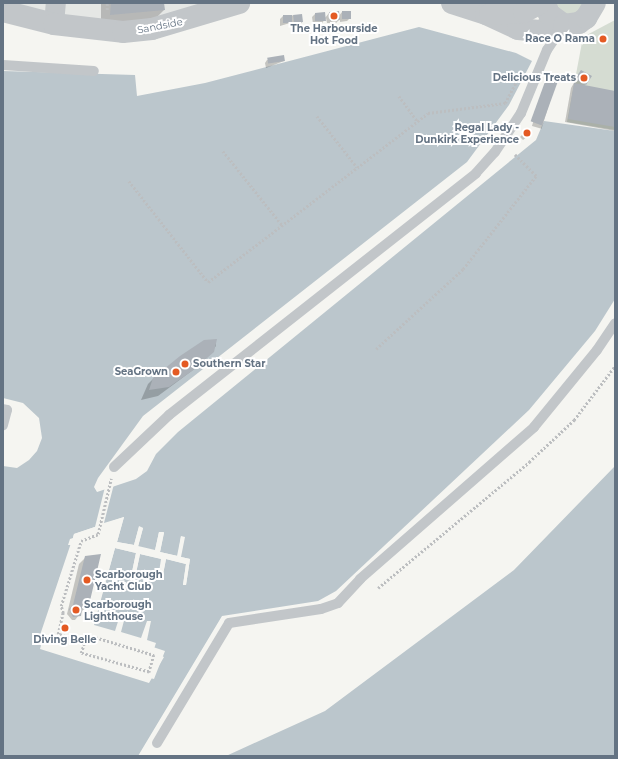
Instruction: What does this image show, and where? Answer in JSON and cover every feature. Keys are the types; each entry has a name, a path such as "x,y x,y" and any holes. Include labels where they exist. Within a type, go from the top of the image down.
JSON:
{"street":[{"path":"54,24 56,3"},
{"name":"Sandside","path":"3,11 54,24 123,32 152,30 239,3"},
{"path":"452,3 486,14 518,29 532,31 540,31 562,24 579,23 586,18 596,4"},
{"path":"486,14 524,12 540,3"},
{"path":"545,3 549,14 562,24"}],"lane":[{"path":"114,467 169,415 476,173 495,152 521,113 547,50 562,24"},
{"path":"3,65 94,71"},
{"path":"157,743 229,623 321,609 338,603 360,579 534,427 578,375 615,323"},
{"path":"3,409 7,410 3,425"}],"path":[{"path":"129,181 208,282 428,113 506,104 522,73 527,73"},
{"path":"399,96 418,121"},
{"path":"317,116 357,167"},
{"path":"223,151 282,226"},
{"path":"376,349 463,269 536,176 516,155"},
{"path":"378,588 528,462 574,420 615,366"},
{"path":"84,644 58,634 63,613 61,606 80,541 98,534 114,467"},
{"path":"88,635 154,655 149,672 81,653 84,644 88,635"}],"shaded area":[{"path":"5,3 226,3 124,24 74,20"},
{"path":"554,3 587,3 582,11 563,16"},
{"path":"615,20 615,130 567,122 583,37"},
{"path":"419,27 516,53 532,61 509,105 467,162 143,416 98,478 94,487 97,492 136,479 147,471 156,454 178,432 536,140 544,121 615,131 615,299 595,331 529,410 336,591 318,601 222,616 138,756 3,756 3,466 17,468 29,460 37,451 42,438 39,418 23,403 3,398 3,71 135,75 137,96 205,83","holes":["124,517 117,542 134,545 139,527 143,528 138,547 155,551 159,532 164,533 160,552 178,556 181,536 181,557 190,559 186,585 183,585 186,564 166,559 162,579 158,579 162,559 140,554 136,573 132,572 136,553 115,548 94,625 115,631 121,612 126,613 121,632 141,638 147,621 151,621 147,640 156,643 153,652 164,657 149,683 40,649 60,577 73,545 68,545 70,539 73,538 74,534"]},
{"path":"615,466 615,756 226,756 325,711 514,570"}],"pier":[{"path":"114,484 104,523 124,517 117,542 134,545 139,526 143,528 138,546 155,550 159,532 164,532 160,552 177,556 181,536 185,537 181,557 190,559 186,585 183,585 186,564 166,559 162,580 158,579 161,559 140,554 136,573 132,572 136,553 115,548 93,626 114,547 138,551 134,570 139,552 163,557 160,577 165,557 188,560 158,553 162,534 156,552 137,548 140,529 135,547 116,543 121,520 76,536 72,541 74,534 95,527 105,487"},
{"path":"71,543 75,546 65,578 61,579 43,646 37,644"},
{"path":"153,647 165,651 154,679 150,678 161,658 152,653"}],"building":[{"path":"111,3 164,3 165,10 110,15"},
{"name":"The Harbourside Hot Food","path":"339,11 340,20 330,21 329,12"},
{"path":"342,11 351,11 351,19 342,19"},
{"path":"325,12 326,21 315,21 315,13"},
{"path":"302,14 303,22 294,23 293,15"},
{"path":"283,15 292,15 292,23 283,23"},
{"path":"284,55 285,61 268,64 267,58"},
{"name":"Delicious Treats","path":"581,70 592,76 586,85 575,79"},
{"path":"546,79 557,83 542,125 531,121"},
{"path":"574,83 615,91 615,127 568,119"},
{"name":"Regal Lady - Dunkirk Experience","path":"528,128 532,133 526,138 522,133"},
{"name":"Southern Star","path":"217,339 214,352 192,371 169,387 149,390 153,378 180,356 204,340"},
{"name":"Scarborough Yacht Club","path":"101,554 89,605 83,603 81,616 73,617 69,609 73,605 85,556"}],"place":[{"name":"The Harbourside Hot Food","path":"334,16"},
{"name":"Race O Rama","path":"603,39"},
{"name":"Delicious Treats","path":"584,78"},
{"name":"Regal Lady - Dunkirk Experience","path":"527,133"},
{"name":"Southern Star","path":"185,364"},
{"name":"SeaGrown","path":"176,372"},
{"name":"Scarborough Yacht Club","path":"87,580"},
{"name":"Scarborough Lighthouse","path":"76,610"},
{"name":"Diving Belle","path":"65,628"}]}
